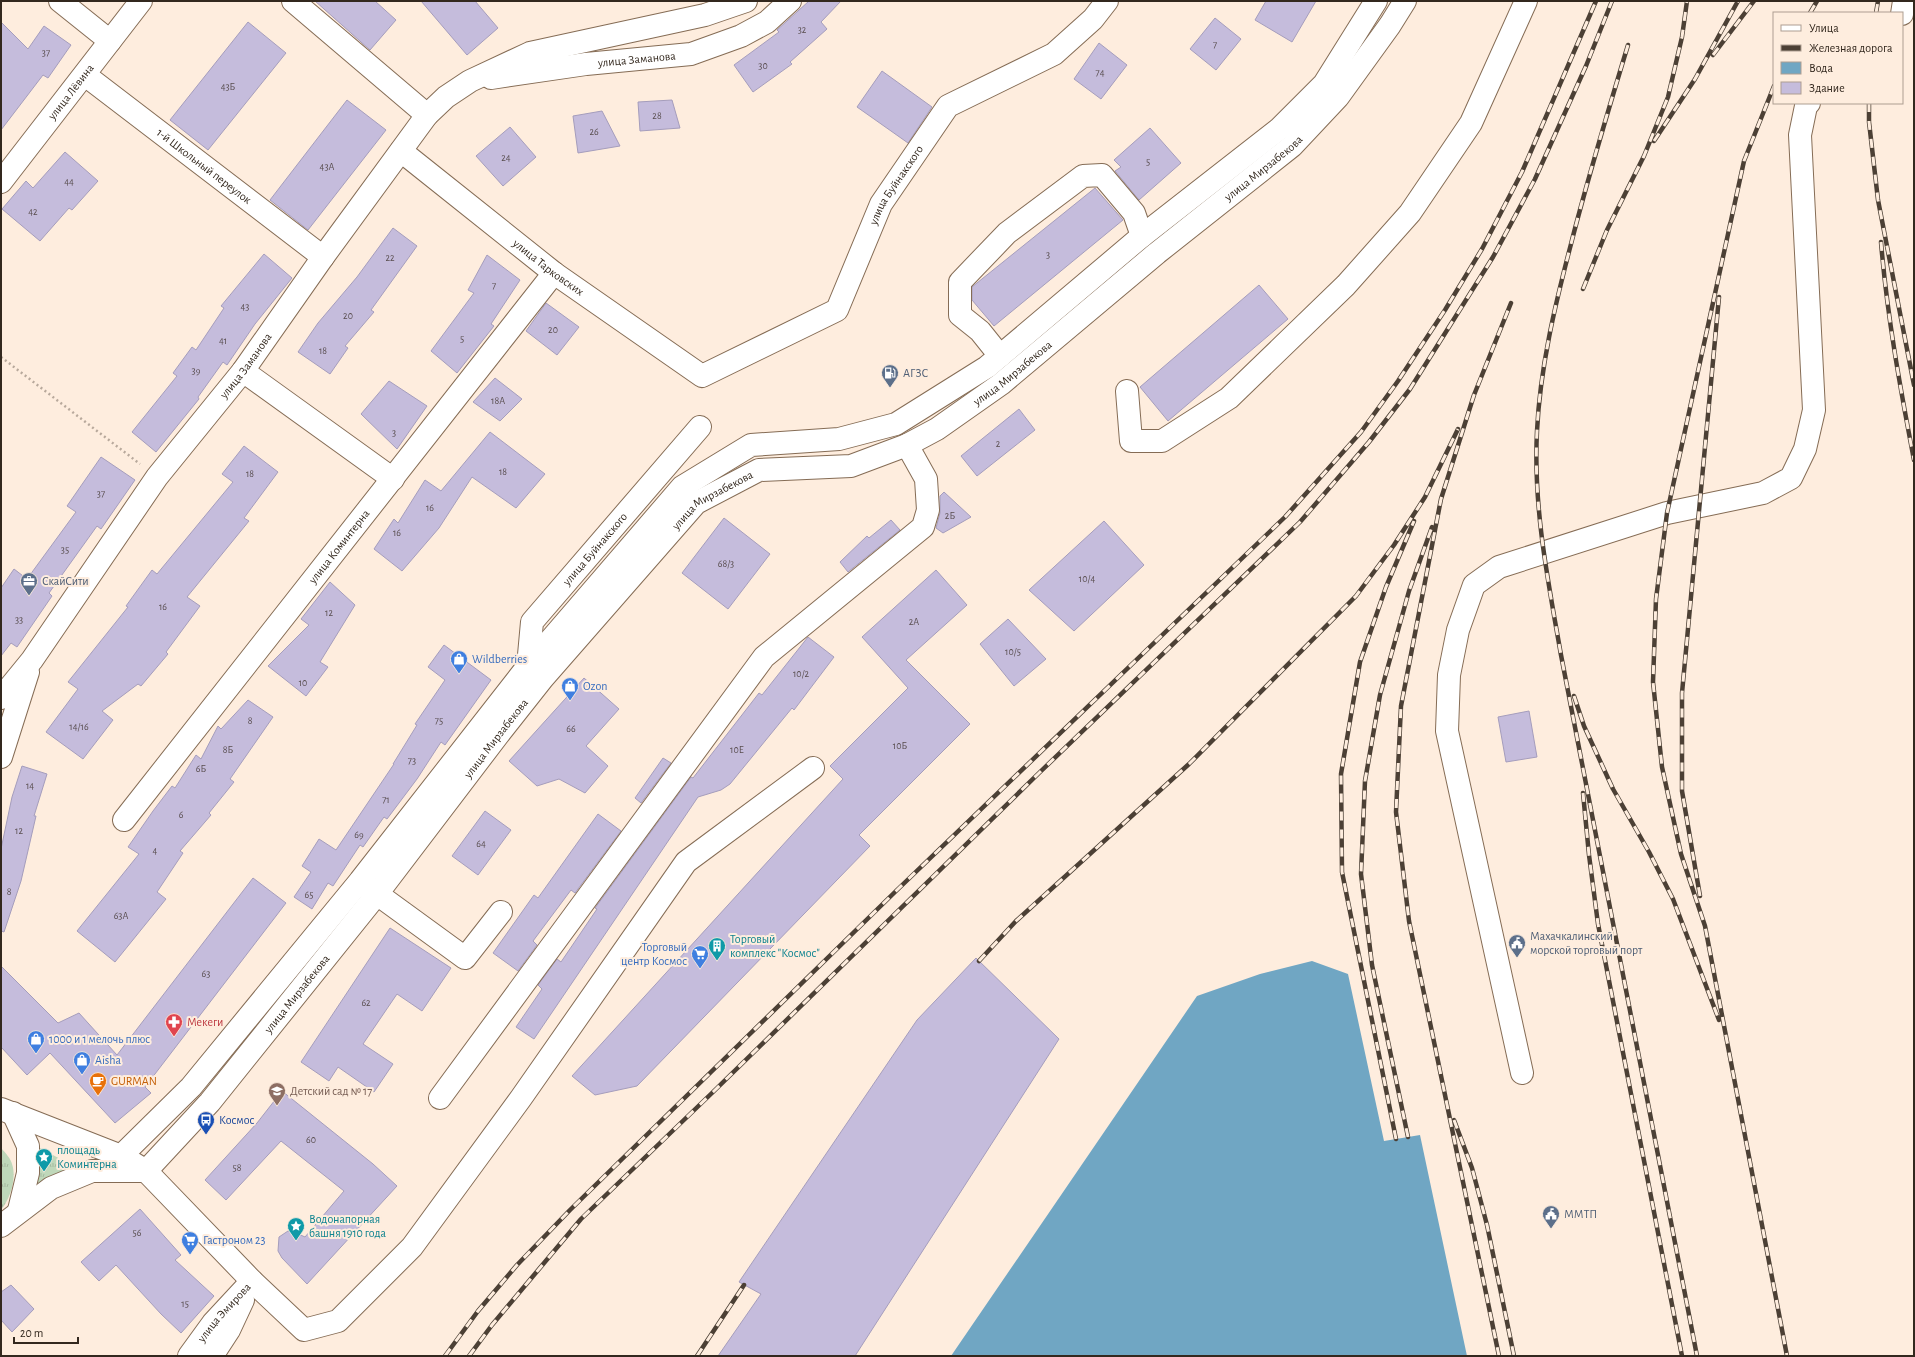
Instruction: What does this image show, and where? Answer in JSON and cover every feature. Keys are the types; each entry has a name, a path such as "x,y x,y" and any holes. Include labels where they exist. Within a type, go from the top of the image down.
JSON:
{"street":[{"path":"60,1 110,41"},
{"name":"улица Лёвина","path":"1,182 141,1"},
{"path":"293,1 427,115"},
{"name":"улица Заманова","path":"1,698 32,660 156,477 243,372 427,115 446,97 470,81 530,53 705,15 746,1"},
{"name":"улица Заманова","path":"470,81 586,64 691,54 741,36 767,22 790,1"},
{"name":"улица Буйнакского","path":"702,376 837,310 881,204 948,106 1054,54 1093,20 1106,1"},
{"name":"улица Мирзабекова","path":"536,672 696,503 759,470 851,466 907,445 936,429 1001,384 1157,253 1292,146 1338,97 1390,25 1405,1"},
{"path":"1127,391 1131,441 1162,441 1229,398 1340,290 1410,213 1471,123 1526,1"},
{"path":"1902,12 1904,1"},
{"name":"улица Мирзабекова","path":"121,1156 191,1087 368,887 498,735 536,672 682,487 751,446 839,439 896,424 987,367 1142,236 1279,128 1324,84 1374,3"},
{"name":"1-й Школьный переулок","path":"85,75 324,257"},
{"path":"1522,1073 1447,731 1449,675 1458,630 1474,584 1499,567 1667,513 1764,492 1791,478 1805,449 1814,410 1800,135 1806,106 1808,104"},
{"name":"улица Тарковских","path":"401,151 554,273 702,376"},
{"path":"1000,356 980,331 960,315 960,282 1007,233 1082,176 1102,176 1134,213 1142,236"},
{"name":"улица Коминтерна","path":"124,820 554,273"},
{"path":"243,372 393,479"},
{"name":"улица Буйнакского","path":"536,672 532,622 700,427"},
{"path":"440,1098 764,657 923,527 928,510 926,479 907,445"},
{"name":"улица Заманова","path":"1,757 32,660"},
{"path":"7,1111 121,1156 146,1171 252,1280 304,1330 338,1321 412,1247 521,1098 686,862 813,768"},
{"path":"368,887 465,958 501,912"},
{"name":"улица Мирзабекова","path":"146,1171 210,1102 368,887"},
{"path":"7,1111 28,1146 28,1173 19,1210"},
{"path":"1,1226 19,1210 51,1188 92,1171 146,1171"},
{"name":"улица Эмирова","path":"189,1356 213,1323 252,1280"},
{"name":"улица Эмирова","path":"212,1356 229,1330 252,1280"}],"path":[{"path":"1,357 156,477"}],"green space":[{"path":"1,1148 11,1162 14,1176 10,1195 1,1210"},
{"path":"40,1148 75,1167 34,1185"}],"water":[{"path":"1312,961 1348,974 1384,1141 1420,1135 1467,1356 951,1356 1197,996 1260,974"}],"building":[{"path":"315,1 375,1 396,20 370,50"},
{"path":"421,1 475,1 498,28 467,55"},
{"path":"809,1 841,1 821,22 827,29 790,62 792,64 753,92 734,65 779,32 777,30"},
{"path":"1266,1 1316,1 1292,42 1255,20"},
{"path":"1215,18 1241,39 1216,70 1190,49"},
{"path":"1,22 28,49 44,26 71,45 48,78 43,75 1,130"},
{"path":"248,22 286,53 208,150 170,120"},
{"path":"1099,43 1127,65 1101,99 1074,79"},
{"path":"882,71 932,107 908,143 857,107"},
{"path":"347,100 386,130 308,230 270,200"},
{"path":"672,100 680,128 640,131 638,102"},
{"path":"602,111 620,146 578,153 573,116"},
{"path":"510,127 536,157 503,186 476,156"},
{"path":"1150,128 1181,163 1139,200 1115,171 1121,167 1114,160"},
{"path":"65,152 98,181 72,210 69,208 40,241 2,209 26,181 33,188"},
{"path":"1095,188 1123,220 994,326 972,300 972,287"},
{"path":"393,228 417,246 371,310 374,312 345,346 348,348 330,374 298,352 318,323 357,277"},
{"path":"264,254 292,278 255,324 227,365 223,362 198,397 199,399 156,452 132,432 177,376 173,373 192,347 196,350 224,308 221,306"},
{"path":"487,255 520,280 491,324 494,326 457,373 431,351 474,293 468,290"},
{"path":"1259,285 1288,319 1168,421 1140,387"},
{"path":"546,303 579,327 557,355 526,331"},
{"path":"495,378 522,399 500,421 473,402"},
{"path":"389,381 427,406 397,449 361,414"},
{"path":"1019,409 1035,430 977,476 961,456"},
{"path":"490,432 545,474 516,508 472,477 439,528 402,571 374,549 394,519 398,523 425,480 441,491"},
{"path":"244,446 278,472 244,518 249,521 187,597 200,606 166,652 168,654 141,686 138,684 102,711 113,720 83,759 46,732 78,689 68,682 128,607 126,606 152,570 157,574 233,482 222,474"},
{"path":"101,457 135,480 101,529 97,526 49,593 52,596 17,647 11,643 1,656 1,588 14,569 27,579 76,512 67,506"},
{"path":"944,492 971,517 943,533 936,528 940,513 940,496"},
{"path":"724,518 770,554 728,609 682,573"},
{"path":"891,520 900,530 848,572 840,562 867,536 869,538"},
{"path":"1104,521 1144,565 1074,631 1029,590"},
{"path":"936,570 967,605 906,660 970,724 859,835 870,846 637,1086 595,1095 572,1076 843,779 830,766 908,688 862,637"},
{"path":"330,582 355,605 320,662 328,667 306,696 268,666 309,625 301,619"},
{"path":"1008,619 1046,659 1014,686 980,644"},
{"path":"808,637 834,657 794,710 792,708 730,784 721,790 698,797 534,1039 516,1027 542,989 538,985 557,959 561,962 597,909 595,908 691,777 693,778 759,693 762,695"},
{"path":"444,645 491,680 445,745 441,742 417,779 387,819 384,817 363,847 360,845 333,886 328,883 312,909 294,897 311,872 302,866 319,839 336,850 394,764 417,725 415,724 445,680 428,667"},
{"path":"584,678 619,709 586,746 608,766 585,793 559,779 537,786 509,761"},
{"path":"248,700 273,717 230,779 234,782 209,813 211,815 180,851 183,853 157,892 166,899 115,962 77,931 139,854 128,847 153,811 172,786 175,788 196,755 201,759 218,726 221,729"},
{"path":"1529,711 1537,757 1506,762 1498,717"},
{"path":"663,758 671,763 641,803 635,798"},
{"path":"22,766 47,774 34,816 36,816 21,881 4,932 1,931 1,849 12,797"},
{"path":"485,811 511,830 478,875 452,856"},
{"path":"598,814 621,831 575,893 571,890 533,941 537,945 518,971 493,953 534,895 538,898"},
{"path":"253,878 286,903 145,1087 151,1093 115,1123 50,1053 27,1075 1,1047 1,966 58,1023 79,1013 117,1055"},
{"path":"390,928 451,968 422,1011 397,994 363,1044 393,1064 374,1092 338,1067 329,1081 301,1062"},
{"path":"976,958 1059,1039 855,1356 718,1356 761,1294 739,1282 917,1020"},
{"path":"282,1091 373,1164 397,1186 307,1284 282,1258 278,1251 279,1237 288,1231 305,1237 344,1191 281,1141 226,1200 205,1180 257,1123"},
{"path":"140,1209 181,1255 175,1260 214,1296 181,1333 161,1314 116,1265 99,1281 81,1262"},
{"path":"11,1285 34,1309 12,1332 1,1320 1,1292"}],"railway":[{"path":"445,1356 478,1311 517,1265 570,1210 896,891 1285,517 1361,432 1398,381 1445,310 1482,249 1522,172 1596,1"},
{"path":"469,1356 492,1325 581,1219 1039,773 1300,522 1369,442 1410,389 1493,257 1535,179 1586,66 1612,1"},
{"path":"1583,289 1607,230 1644,156 1668,97 1682,37 1687,1"},
{"path":"1654,141 1695,79 1738,1"},
{"path":"1713,55 1754,1"},
{"path":"1811,12 1817,1"},
{"path":"1876,12 1878,1"},
{"path":"1628,45 1584,194 1559,290 1549,337 1541,384 1537,431 1537,488 1543,544 1561,655 1697,1356"},
{"path":"1773,88 1744,161 1667,513 1656,599 1653,682 1662,767 1681,854 1705,926 1787,1356"},
{"path":"1869,104 1869,122 1878,200 1914,385"},
{"path":"1881,242 1894,351 1914,460"},
{"path":"1700,896 1682,791 1682,693 1719,297"},
{"path":"1499,1356 1409,921 1396,812 1401,706 1441,499 1474,395 1511,303"},
{"path":"979,961 1016,921 1189,764 1356,596 1394,545 1425,497 1458,429"},
{"path":"1396,1139 1342,872 1341,774 1360,662 1386,587 1414,521"},
{"path":"1408,1137 1372,965 1361,874 1365,781 1380,695 1409,591 1432,527"},
{"path":"1574,696 1584,726 1613,789 1649,852 1673,899 1719,1020"},
{"path":"1583,793 1598,924 1682,1356"},
{"path":"1454,1120 1472,1168 1487,1225 1514,1356"},
{"path":"697,1356 744,1285"}],"place":[{"name":"АГЗС","path":"890,388"},
{"name":"СкайСити","path":"29,596"},
{"name":"Wildberries","path":"459,674"},
{"name":"Ozon","path":"570,701"},
{"name":"Махачкалинский морской торговый порт","path":"1517,958"},
{"name":"Торговый комплекс \"Космос\"","path":"717,961"},
{"name":"Торговый центр Космос","path":"700,969"},
{"name":"Мекеги","path":"174,1037"},
{"name":"1000 и 1 мелочь плюс","path":"36,1054"},
{"name":"Aisha","path":"82,1075"},
{"name":"GURMAN","path":"98,1096"},
{"name":"Детский сад № 17","path":"277,1106"},
{"name":"Космос","path":"206,1135"},
{"name":"площадь Коминтерна","path":"44,1172"},
{"name":"ММТП","path":"1551,1229"},
{"name":"Водонапорная башня 1910 года","path":"296,1241"},
{"name":"Гастроном 23","path":"190,1255"}]}
